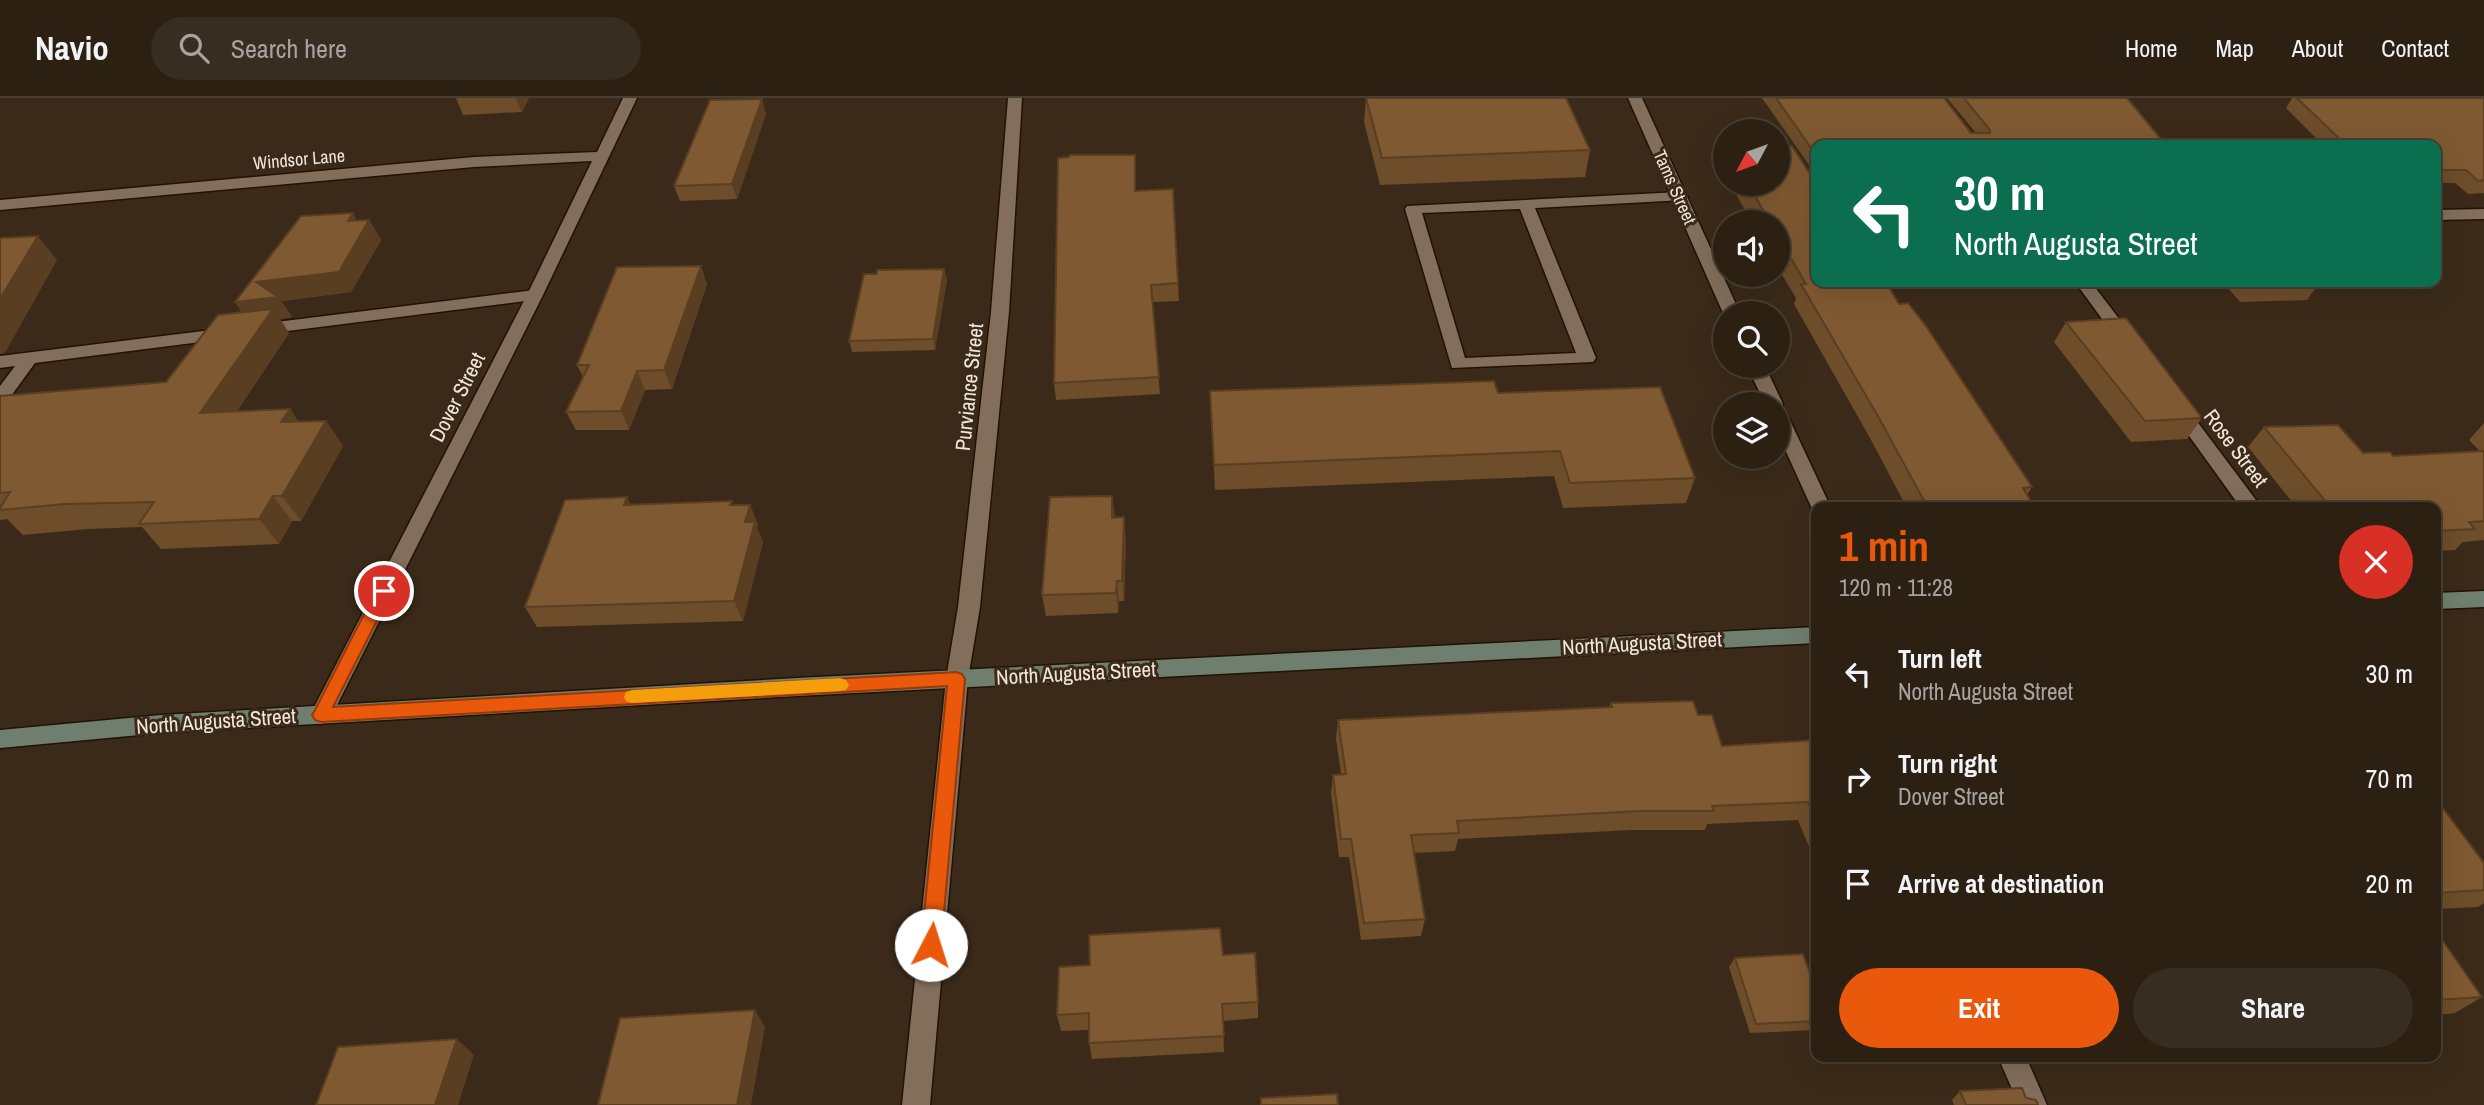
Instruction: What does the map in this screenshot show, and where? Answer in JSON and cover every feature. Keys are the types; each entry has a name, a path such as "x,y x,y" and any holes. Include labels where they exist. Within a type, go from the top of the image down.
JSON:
{"main road":[{"path":"2441,601 2484,599"},
{"name":"North Augusta Street","path":"0,739 161,724 957,679 1811,635"}],"street":[{"name":"Dover Street","path":"321,715 535,295 630,98"},
{"name":"Purviance Street","path":"916,1105 957,679 969,607 1000,312 1015,98"},
{"name":"Tams Street","path":"1635,98 1727,301"},
{"name":"Windsor Lane","path":"0,205 474,162 602,156"},
{"path":"1526,204 1587,358 1458,364 1413,209 1680,197"},
{"path":"2441,215 2484,214"},
{"path":"2087,287 2139,357"},
{"path":"0,362 535,295"},
{"path":"0,399 29,359"},
{"name":"Rose Street","path":"2163,389 2248,502"},
{"path":"1790,440 1818,502"},
{"path":"2014,1062 2033,1105"}],"building":[{"path":"1366,98 1566,98 1590,150 1382,158"},
{"path":"1776,98 1944,98 1971,133 1990,133 1964,98 2127,98 2162,140 1811,140 1811,148"},
{"path":"2297,98 2484,98 2484,180 2478,181 2466,170 2441,170 2441,140 2341,140"},
{"path":"762,99 732,184 674,186 710,100"},
{"path":"1792,146 1811,175 1811,287 1889,287 1899,304 1908,303 2032,487 2023,488 2031,502 1925,502 1801,284 1806,284 1790,257 1790,210 1763,210 1755,196 1790,196"},
{"path":"1070,155 1135,155 1135,191 1173,189 1178,283 1151,285 1159,377 1054,383 1058,158"},
{"path":"353,213 348,221 369,220 339,272 256,282 278,297 235,302 301,216"},
{"path":"38,236 0,299 0,238"},
{"path":"701,266 664,370 637,371 621,411 566,412 589,365 577,365 617,267"},
{"path":"944,269 933,339 849,341 864,274 877,274 877,270"},
{"path":"273,309 200,413 290,409 281,422 326,421 282,496 273,496 259,519 139,524 154,502 65,504 0,510 10,492 0,493 0,396 166,382 218,315"},
{"path":"2126,318 2202,418 2145,421 2066,322"},
{"path":"1494,381 1498,393 1660,387 1695,478 1570,483 1560,451 1214,465 1210,391"},
{"path":"2338,425 2363,453 2390,452 2393,456 2484,451 2484,521 2469,522 2475,529 2441,531 2441,502 2326,502 2264,427"},
{"path":"1112,496 1112,518 1124,517 1122,581 1117,581 1116,593 1042,595 1050,497"},
{"path":"627,497 624,505 732,501 730,505 750,505 745,522 755,522 734,601 525,607 565,500"},
{"path":"1693,701 1698,715 1712,715 1722,746 1811,740 1811,809 1808,802 1712,806 1714,811 1639,811 1457,821 1459,833 1411,835 1425,919 1364,923 1351,839 1341,839 1333,775 1346,774 1338,720 1612,707 1611,703"},
{"path":"2441,806 2484,863 2484,890 2441,893"},
{"path":"1220,928 1223,955 1255,953 1258,1002 1222,1004 1224,1036 1089,1043 1089,1013 1057,1015 1059,967 1090,965 1089,935"},
{"path":"2441,938 2482,997 2441,1000"},
{"path":"1803,954 1811,976 1811,1021 1756,1024 1735,958"},
{"path":"755,1010 737,1105 598,1105 620,1018"},
{"path":"457,1039 435,1105 316,1105 338,1047"},
{"path":"2022,1088 2026,1098 2036,1100 2038,1105 1966,1105 1960,1091"},
{"path":"1337,1094 1338,1105 1261,1105 1261,1098"}],"slow traffic":[{"path":"632,697 840,685"}],"route":[{"path":"384,591 321,715 957,679 931,945"}]}
